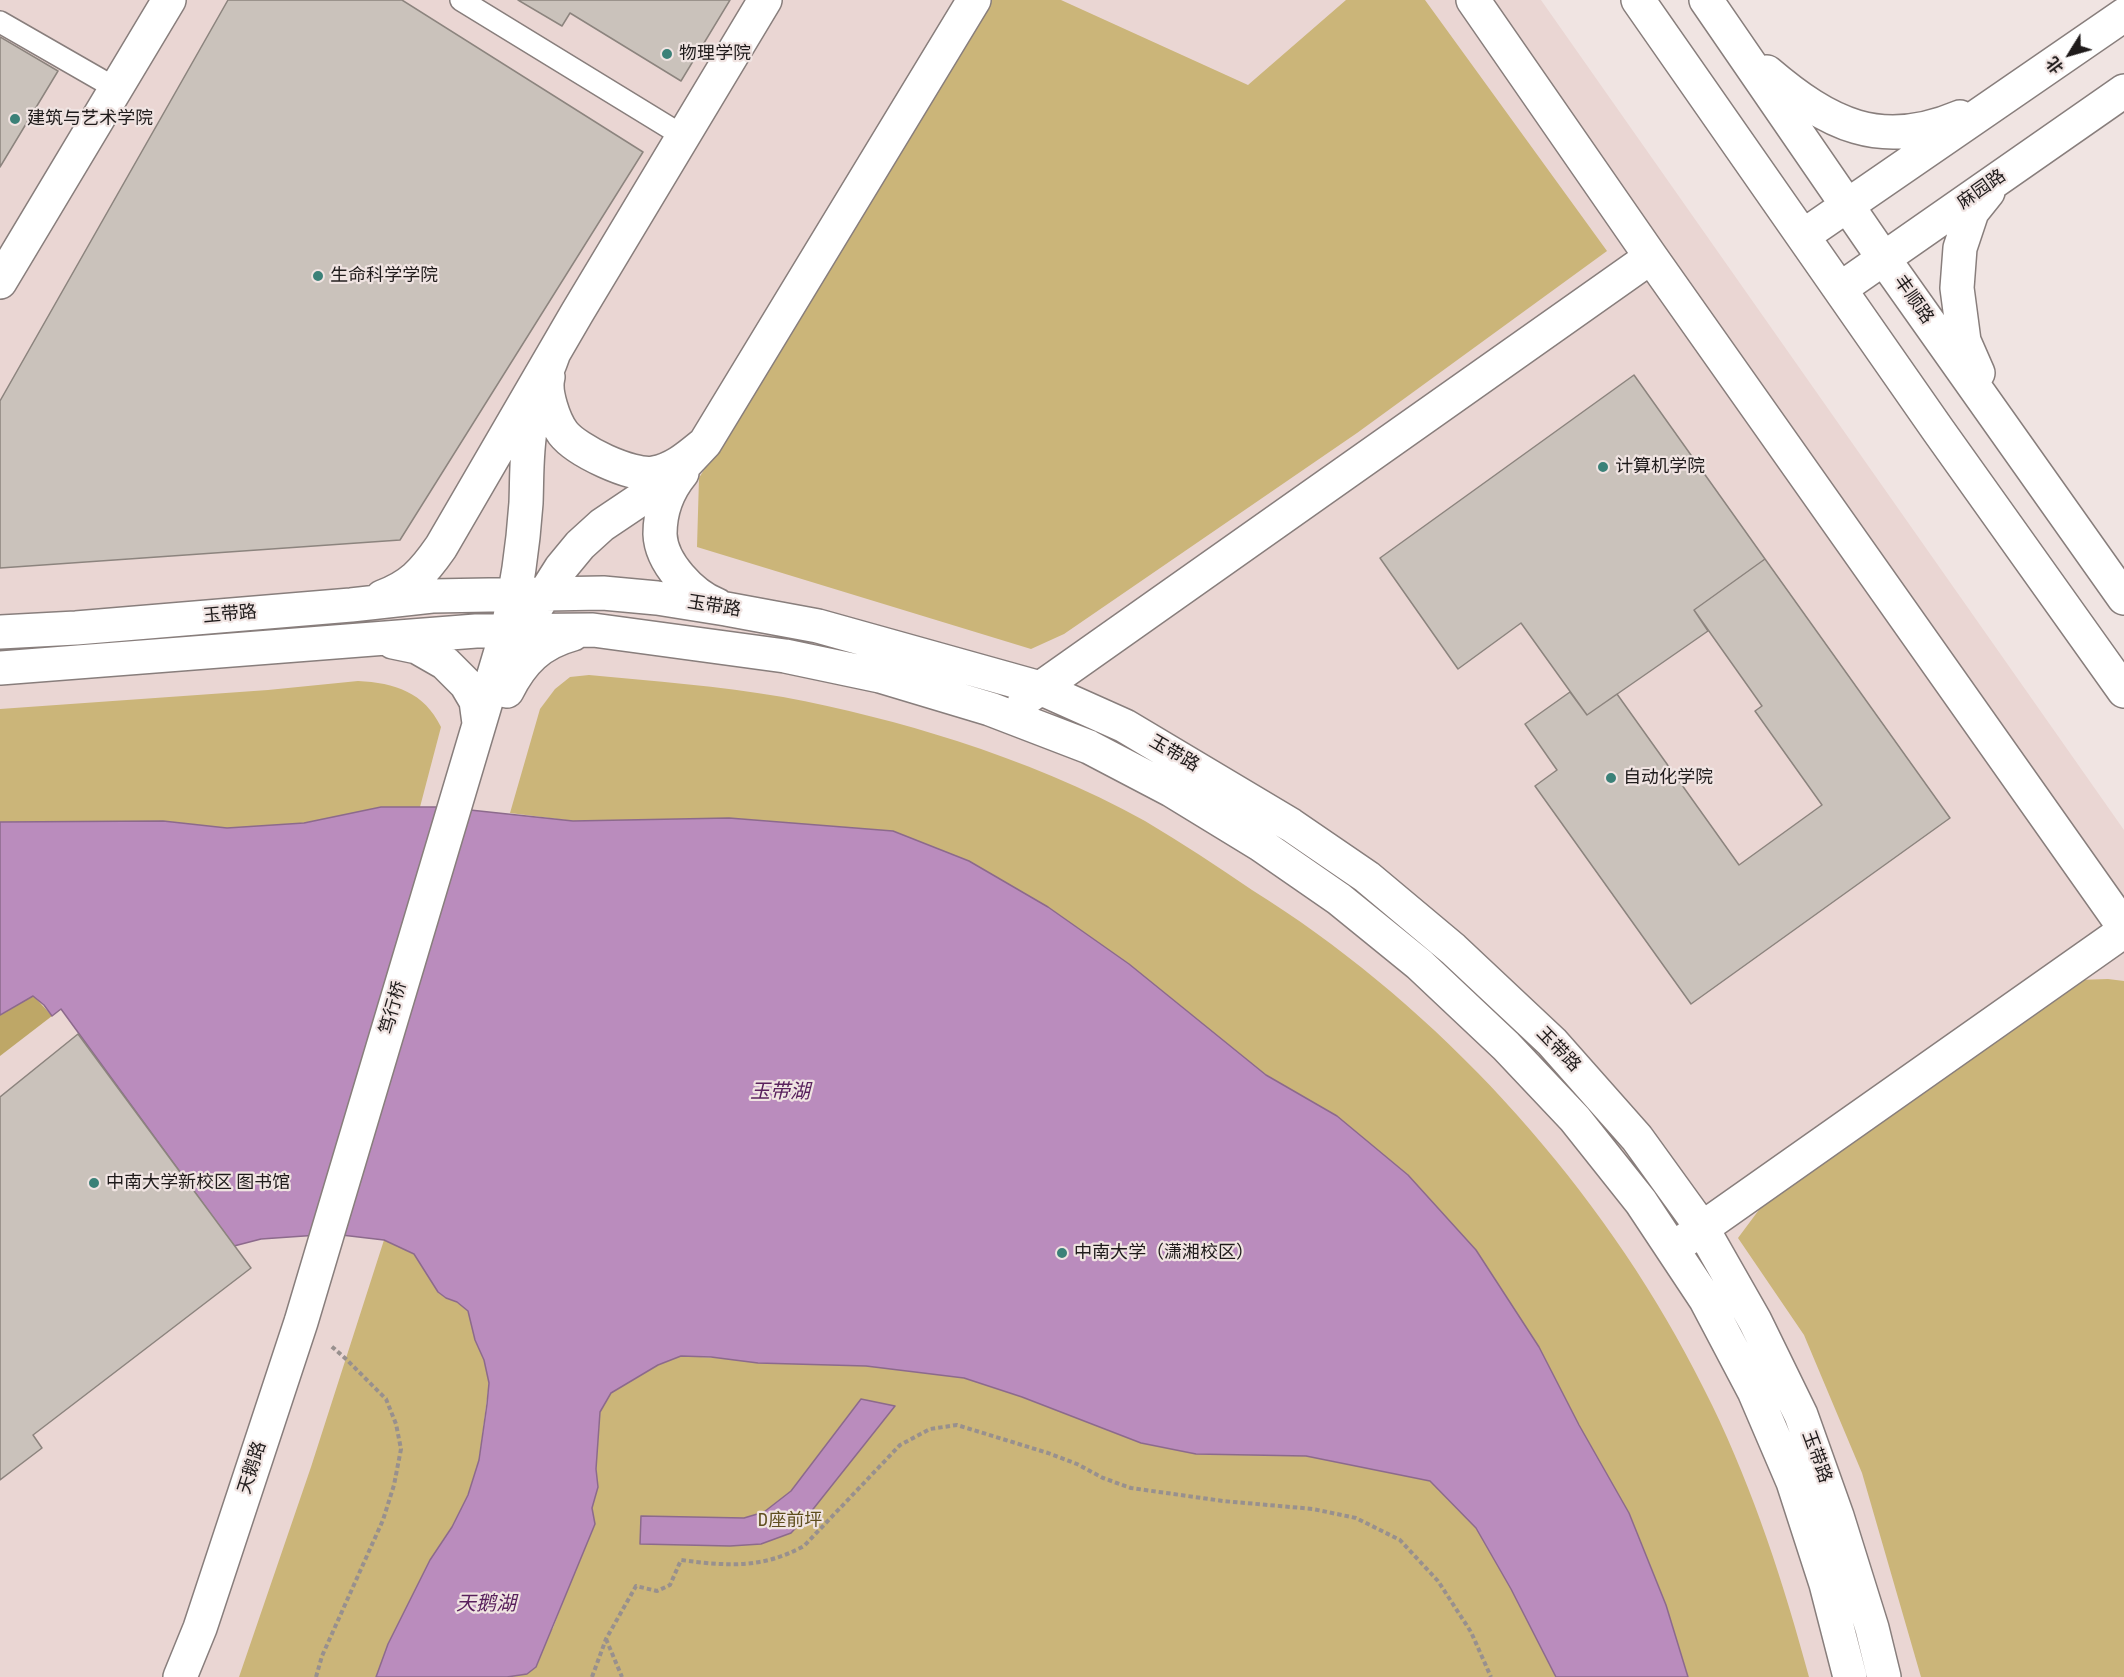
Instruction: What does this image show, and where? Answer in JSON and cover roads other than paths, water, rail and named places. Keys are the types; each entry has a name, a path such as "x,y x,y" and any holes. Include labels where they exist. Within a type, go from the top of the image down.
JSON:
{"street":[{"path":"0,282 169,0"},
{"path":"351,605 379,599 399,591 417,578 441,548 553,355 765,0"},
{"path":"726,609 707,601 692,590 678,575 668,558 660,537 667,495 705,443 974,0"},
{"path":"1473,0 2124,929 1672,1249"},
{"path":"1638,0 2124,690"},
{"name":"丰顺路","path":"1706,0 1884,259 2124,598"},
{"path":"1803,236 2124,15"},
{"path":"1736,45 1799,98 1823,113 1865,130 1904,133 1941,125 2011,93"},
{"name":"麻园路","path":"1840,289 2124,91"},
{"path":"2009,172 1972,212 1960,248 1957,288 1965,341 1982,382 2013,441"},
{"path":"1004,714 1651,257"},
{"path":"553,355 546,383 551,407 564,434 594,457 623,469 652,474 676,466 705,443"},
{"path":"529,595 523,533 528,448 531,423 541,386 553,355"},
{"path":"479,723 529,595 602,525 672,478 705,443"},
{"name":"玉带路","path":"0,632 76,628 432,596 603,593 657,598 818,626 1040,688 1125,726 1291,825 1367,877 1453,949 1552,1042 1637,1137 1702,1228 1755,1321 1801,1415 1841,1527 1872,1628 1884,1677"},
{"path":"477,761 507,691 526,660 540,647 570,635 593,630"},
{"path":"0,668 476,631 593,630 796,658 880,676 1004,714 1089,747 1171,790 1261,845 1339,899 1419,964 1575,1119 1641,1202 1706,1300 1755,1391 1793,1482 1826,1584 1850,1677"},
{"path":"507,691 516,631"},
{"path":"358,640 393,642 417,647 445,663 466,684 476,701 479,723 477,761"},
{"name":"笃行桥","path":"330,1260 477,761"},
{"path":"202,1677 317,1335 330,1260"},
{"name":"天鹅路","path":"180,1677 200,1628 302,1322 330,1260"}],"lane":[{"path":"461,0 683,136"},
{"path":"0,22 115,88"}],"water":[{"name":"玉带湖","path":"381,807 442,807 573,821 729,818 893,831 969,861 1048,907 1129,964 1266,1075 1337,1116 1408,1175 1476,1250 1539,1347 1579,1425 1629,1513 1666,1605 1688,1677 1556,1677 1511,1589 1476,1528 1430,1481 1306,1456 1196,1454 1141,1443 1022,1397 964,1378 866,1366 758,1363 681,1356 658,1365 611,1393 600,1412 596,1469 598,1487 592,1508 595,1524 536,1667 527,1674 507,1677 376,1677 388,1644 430,1560 452,1527 468,1495 479,1460 489,1383 468,1311 438,1292 414,1254 384,1240 333,1234 261,1239 234,1246 61,1009 52,1016 33,996 0,1015 0,822 163,821 227,828 304,823"},
{"path":"861,1399 895,1406 810,1513 791,1533 761,1544 730,1546 640,1544 641,1516 744,1518 764,1512 791,1491"}],"place":[{"name":"物理学院","path":"667,54"},
{"name":"建筑与艺术学院","path":"15,119"},
{"name":"生命科学学院","path":"318,276"},
{"name":"计算机学院","path":"1603,467"},
{"name":"自动化学院","path":"1611,778"},
{"name":"中南大学新校区 图书馆","path":"94,1183"},
{"name":"中南大学（潇湘校区）","path":"1062,1253"}],"park label":[{"name":"D座前坪","path":"790,1521"}],"water label":[{"name":"天鹅湖","path":"486,1605"}]}
